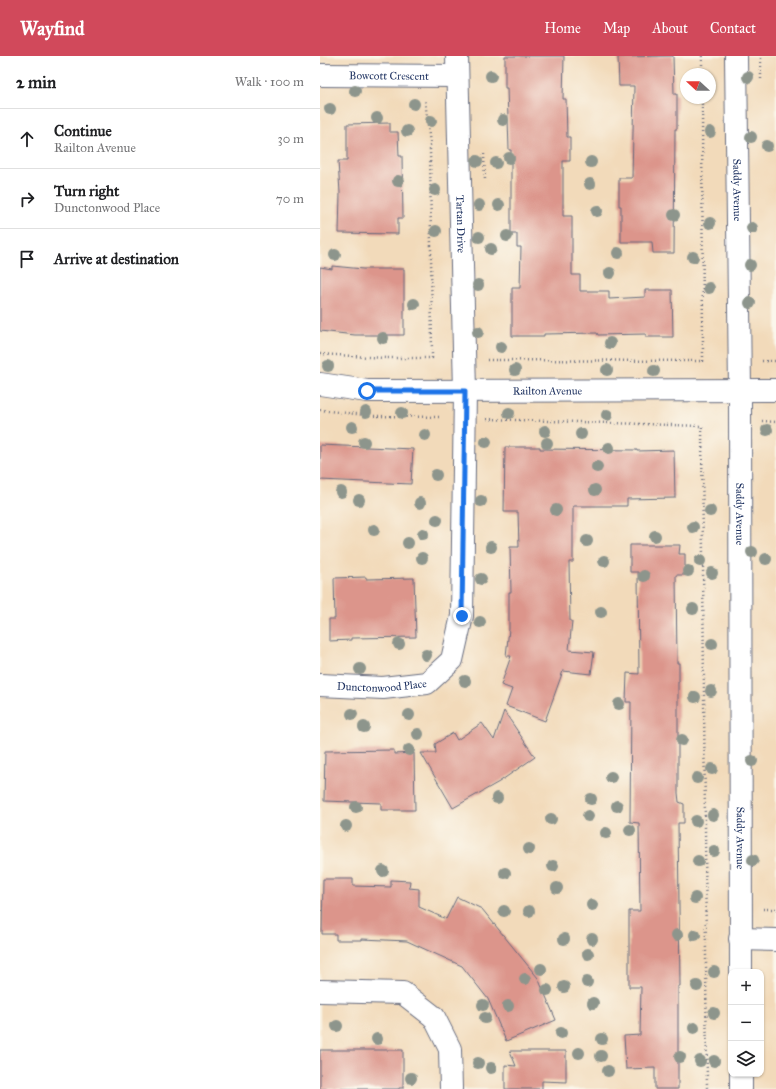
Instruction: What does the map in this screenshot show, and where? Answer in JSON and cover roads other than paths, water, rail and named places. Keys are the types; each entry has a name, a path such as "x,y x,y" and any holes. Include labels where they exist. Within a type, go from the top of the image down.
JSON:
{"street":[{"name":"Saddy Avenue","path":"736,56 740,389 740,969"},
{"name":"Bowcott Crescent","path":"320,75 457,66"},
{"name":"Tartan Drive","path":"457,66 465,391"},
{"name":"Railton Avenue","path":"320,384 367,391 776,390"},
{"name":"Dunctonwood Place","path":"320,685 384,688 427,683 452,660 462,616 465,391"},
{"path":"740,939 776,940"},
{"path":"320,991 403,993 434,1017 444,1036 450,1049 451,1089"},
{"path":"741,1077 741,1089"}]}
